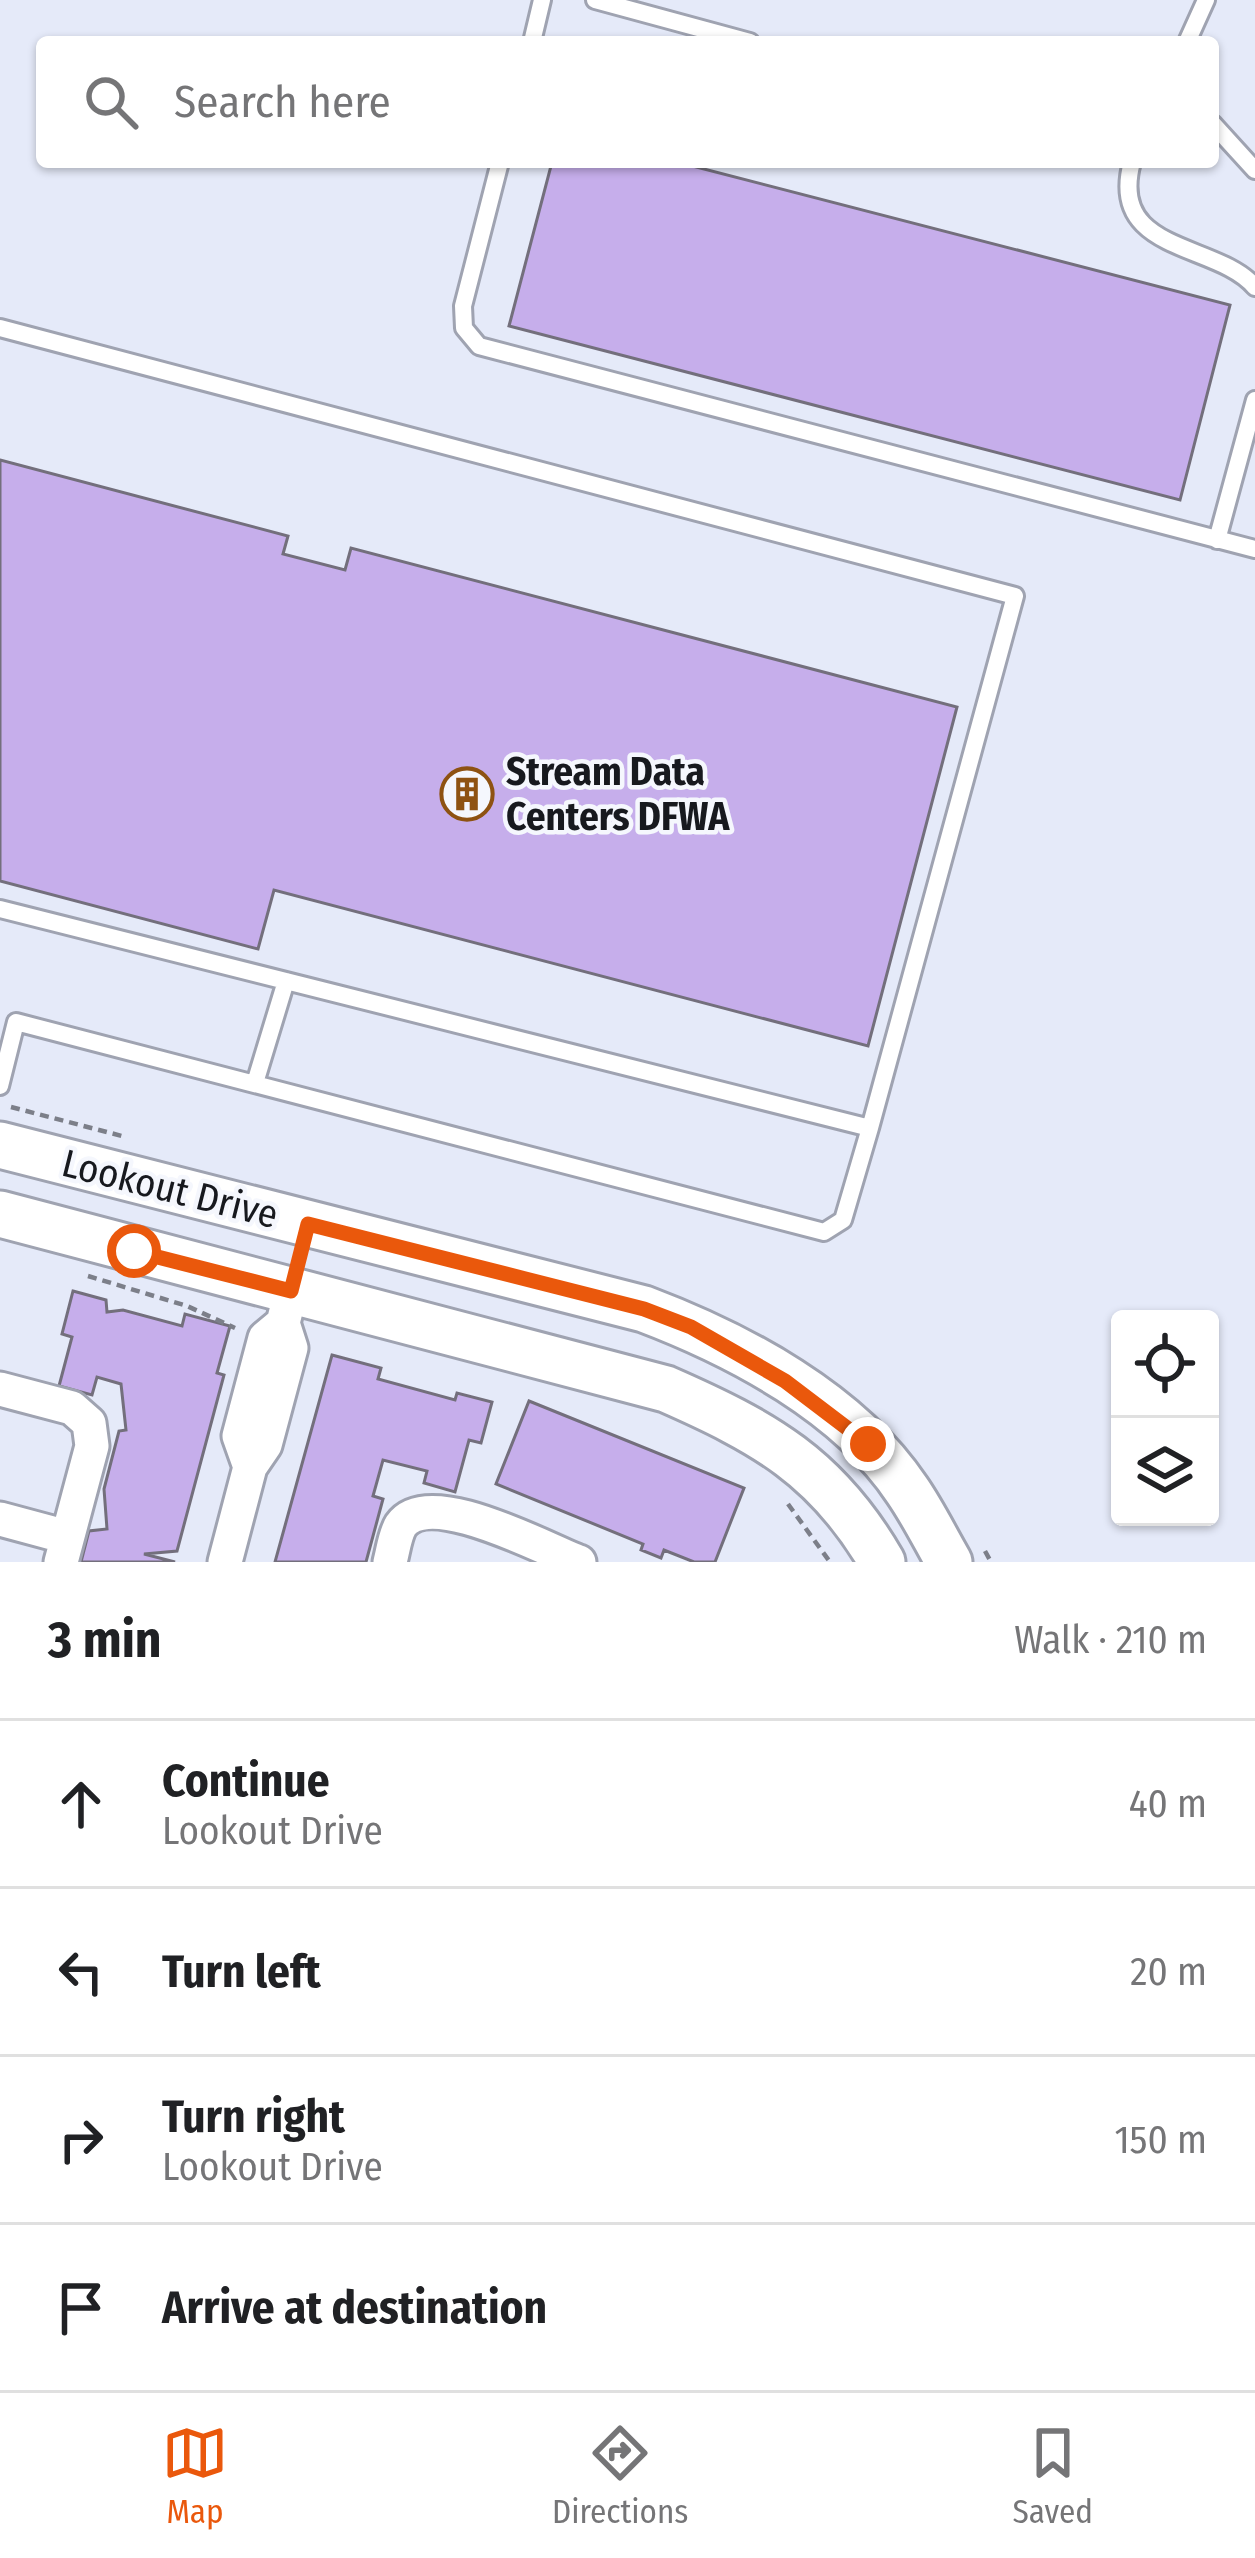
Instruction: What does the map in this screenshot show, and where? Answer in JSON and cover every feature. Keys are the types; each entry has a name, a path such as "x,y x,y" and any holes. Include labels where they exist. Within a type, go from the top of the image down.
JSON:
{"main road":[{"name":"Lookout Drive","path":"13,1128 308,1224 644,1309 736,1350 868,1444 906,1487 949,1562"},
{"name":"Lookout Drive","path":"0,1214 287,1307 624,1376 707,1407 798,1458 857,1519 882,1562"},
{"path":"287,1307 308,1224"}],"street":[{"path":"225,1562 250,1467 265,1444 290,1348 287,1307"},
{"path":"0,1389 72,1408 89,1423 92,1446 64,1550 0,1520"},
{"path":"390,1562 400,1526 419,1511 447,1510 579,1562"}],"lane":[{"path":"533,36 542,0"},
{"path":"595,0 728,36"},
{"path":"1190,36 1206,0"},
{"path":"1219,131 1255,170"},
{"path":"498,168 463,306 464,328 479,346 1255,550"},
{"path":"1130,168 1132,209 1162,238 1189,255 1224,265 1255,287"},
{"path":"0,328 1015,596 843,1220 824,1232 8,1020 0,1086"},
{"path":"1217,540 1255,400"},
{"path":"0,909 870,1128"},
{"path":"255,1083 286,982"}],"path":[{"path":"0,1104 13,1128"},
{"path":"785,1502 830,1562"}],"building":[{"path":"550,168 700,168 1230,305 1180,500 509,326"},
{"name":"Stream Data Centers DFWA","path":"0,460 288,536 283,554 345,570 351,548 957,707 868,1046 274,890 258,949 0,881"},
{"path":"73,1291 106,1300 107,1312 123,1310 182,1326 185,1314 230,1326 217,1373 224,1375 177,1551 144,1554 175,1562 81,1562 89,1531 107,1529 104,1489 119,1431 126,1430 121,1384 97,1377 92,1395 59,1386 72,1337 62,1334"},
{"path":"332,1355 381,1368 378,1379 455,1400 457,1393 492,1402 481,1443 469,1440 455,1492 424,1483 427,1471 383,1460 373,1496 383,1499 366,1562 275,1562"},
{"path":"529,1401 744,1488 715,1562 694,1562 664,1550 661,1558 641,1550 643,1544 496,1484"}],"place":[{"name":"Stream Data Centers DFWA","path":"467,794"}],"route":[{"path":"134,1251 291,1291 308,1224 644,1309 736,1350 829,1411 868,1444"}]}
